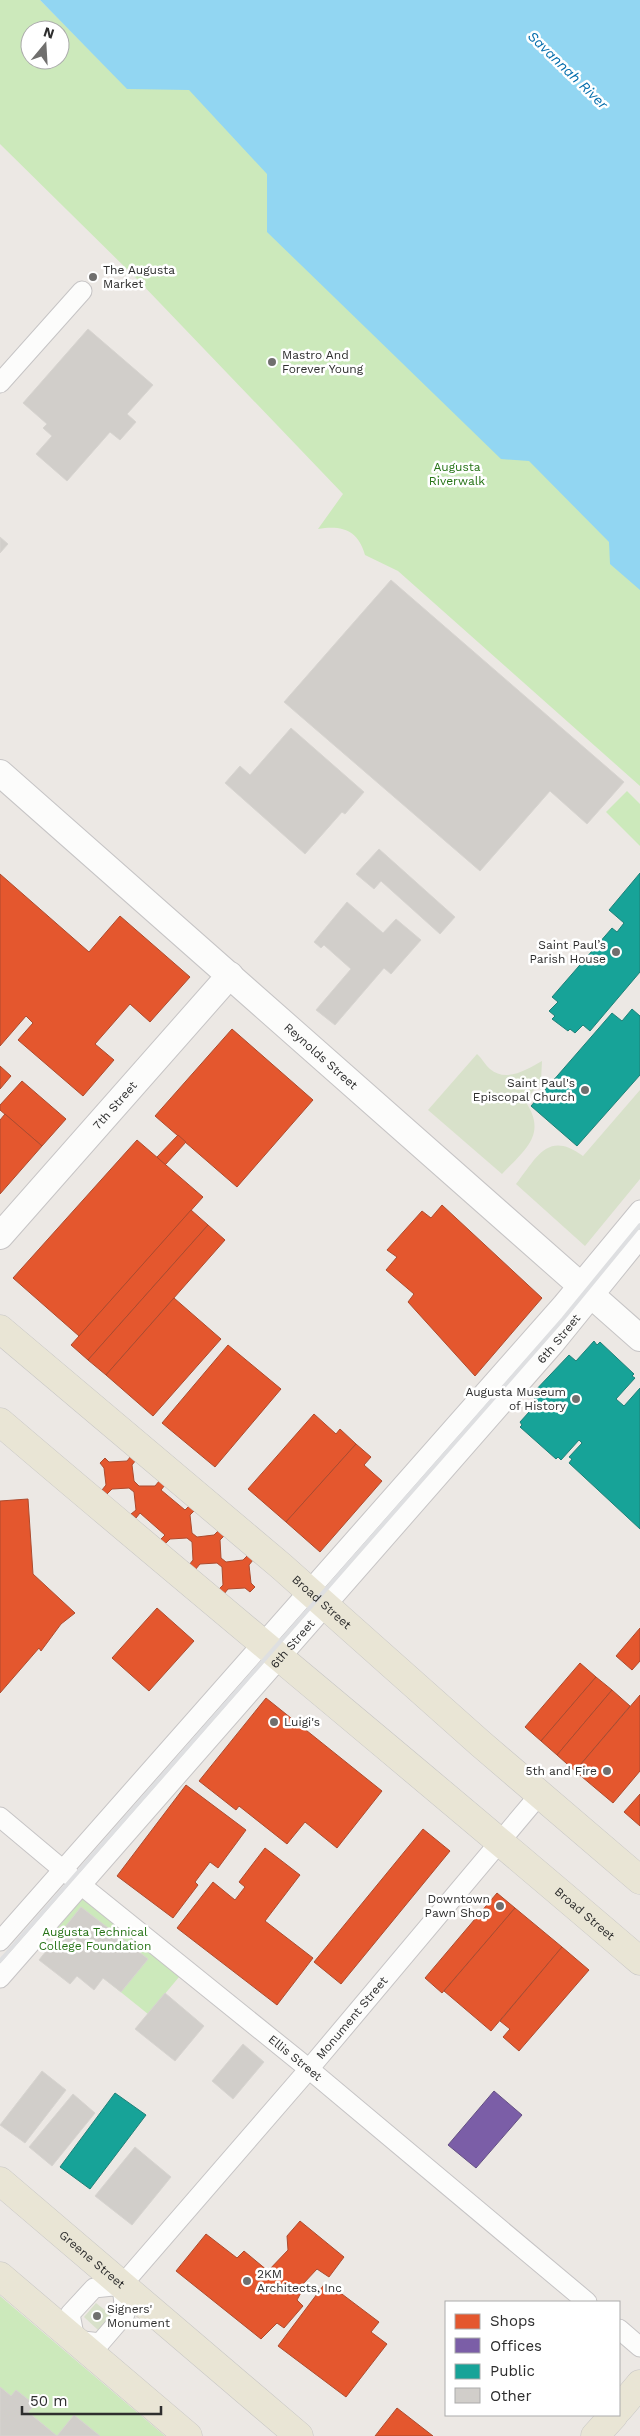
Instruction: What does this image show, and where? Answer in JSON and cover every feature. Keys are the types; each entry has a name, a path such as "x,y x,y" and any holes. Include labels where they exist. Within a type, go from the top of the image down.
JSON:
{"main road":[{"name":"Reynolds Street","path":"0,774 640,1338"},
{"name":"7th Street","path":"0,1236 230,975"},
{"name":"Broad Street","path":"0,1329 317,1599 640,1880"},
{"name":"Broad Street","path":"0,1422 500,1841 640,1961"},
{"name":"Greene Street","path":"0,2181 299,2436"},
{"path":"0,2276 188,2436"},
{"path":"620,2408 640,2384"},
{"path":"595,2436 613,2416"}],"street":[{"path":"0,383 82,291"},
{"name":"6th Street","path":"0,1978 81,1885 272,1650 317,1599 555,1344 586,1289 640,1210"},
{"name":"6th Street","path":"586,1289 640,1239"},
{"name":"6th Street","path":"0,1941 62,1869 272,1650"},
{"name":"Monument Street","path":"122,2285 309,2069 540,1794"},
{"name":"Ellis Street","path":"0,1817 81,1885 309,2069 586,2301"},
{"path":"122,2285 125,2314 100,2343 75,2340 70,2314 94,2288 122,2285"},
{"path":"620,2330 640,2347"}],"green space":[{"name":"Augusta Riverwalk","path":"0,0 40,0 60,20 20,20 20,70 70,70 70,30 127,88 187,54 640,491 640,786 398,571 365,555 358,540 348,531 334,528 318,529 343,494 137,279 0,144"},
{"path":"627,791 640,804 640,846 606,812"},
{"path":"477,1054 490,1069 503,1075 517,1073 542,1061 541,1081 525,1101 532,1113 534,1123 531,1141 519,1157 502,1174 428,1110"},
{"path":"640,1090 640,1179 585,1246 516,1184 537,1156 552,1146 571,1149 583,1156"},
{"name":"Augusta Technical College Foundation","path":"82,1899 91,1902 179,1977 148,2014 51,1936"},
{"path":"0,2296 165,2436 0,2436"},
{"path":"96,2303 111,2315 98,2330 84,2317"}],"water":[{"name":"Savannah River","path":"40,0 640,0 640,590 610,564 609,542 529,461 501,459 267,232 267,174 189,90 127,89 70,31 70,20 60,20"}],"building: Shops":[{"path":"0,874 89,952 120,916 190,977 150,1022 130,1004 95,1044 114,1060 83,1096 18,1040 33,1023 26,1016 0,1046"},
{"path":"232,1029 313,1100 237,1187 155,1116"},
{"path":"0,1066 11,1076 0,1089"},
{"path":"22,1081 66,1119 42,1146 0,1110 0,1105"},
{"path":"5,1114 42,1146 0,1194 0,1120"},
{"path":"178,1135 186,1142 165,1165 157,1157"},
{"path":"137,1140 203,1197 79,1336 13,1278"},
{"path":"442,1205 542,1298 475,1376 408,1302 414,1294 386,1270 397,1257 387,1250 422,1211 431,1218"},
{"path":"191,1210 208,1225 88,1360 71,1345"},
{"path":"208,1225 225,1240 106,1375 88,1360"},
{"path":"174,1298 221,1339 153,1416 106,1375"},
{"path":"228,1345 281,1389 215,1467 162,1423"},
{"path":"314,1414 336,1434 340,1429 356,1444 286,1522 248,1489"},
{"path":"356,1444 371,1457 364,1465 382,1481 320,1552 286,1522"},
{"path":"131,1456 136,1460 132,1465 134,1481 139,1486 155,1486 160,1480 165,1485 161,1490 185,1510 189,1506 195,1510 190,1515 192,1533 197,1537 214,1535 218,1531 224,1536 220,1540 221,1558 226,1562 243,1560 248,1555 253,1560 249,1565 251,1583 255,1587 250,1592 245,1588 228,1589 224,1594 219,1589 223,1585 222,1567 217,1563 200,1564 195,1570 189,1565 193,1560 192,1542 187,1538 170,1539 165,1544 160,1540 165,1535 140,1513 136,1518 131,1514 136,1510 134,1492 129,1488 112,1489 107,1494 102,1490 106,1485 104,1468 100,1463 105,1458 109,1462 127,1461"},
{"path":"28,1499 33,1574 75,1613 61,1624 41,1651 39,1648 0,1693 0,1501"},
{"path":"157,1608 194,1641 149,1691 112,1658"},
{"path":"640,1628 640,1661 632,1670 616,1656"},
{"path":"580,1663 596,1677 541,1741 525,1727"},
{"path":"596,1677 612,1690 557,1755 541,1741"},
{"path":"612,1690 630,1706 575,1771 557,1755"},
{"path":"640,1695 640,1771 613,1803 575,1771"},
{"path":"266,1698 382,1791 337,1848 305,1822 287,1844 239,1806 236,1810 199,1781"},
{"path":"186,1785 246,1830 218,1868 210,1862 195,1882 198,1885 173,1918 117,1876"},
{"path":"640,1794 640,1826 624,1812"},
{"path":"423,1829 450,1851 341,1984 314,1962"},
{"path":"265,1848 300,1875 265,1921 313,1958 277,2005 177,1928 213,1882 235,1900 245,1887 239,1882"},
{"path":"497,1893 515,1908 442,1993 425,1978"},
{"path":"515,1908 562,1947 491,2031 444,1991"},
{"path":"562,1947 589,1970 519,2051 503,2037 510,2029 500,2021"},
{"name":"2KM Architects, Inc","path":"300,2221 344,2257 329,2277 317,2269 302,2285 304,2287 297,2300 303,2306 284,2328 277,2323 261,2339 176,2271 206,2234 237,2258 244,2251 268,2271 288,2250 287,2236"},
{"path":"326,2282 379,2322 371,2332 387,2344 346,2397 278,2346"},
{"path":"397,2408 433,2436 375,2436"}],"building: Offices":[{"path":"494,2091 522,2115 476,2168 448,2145"}],"building: Public":[{"name":"Saint Paul’s Parish House","path":"640,873 640,972 590,1031 583,1025 575,1033 570,1029 568,1031 552,1019 555,1016 549,1011 558,1002 552,997 612,928 617,932 624,923 609,910"},
{"name":"Saint Paul's Episcopal Church","path":"632,1009 640,1016 640,1075 577,1146 531,1106 612,1013 622,1021"},
{"path":"594,1341 597,1345 600,1342 634,1374 632,1376 635,1378 616,1399 624,1406 640,1388 640,1529 569,1463 572,1459 569,1457 582,1443 579,1440 561,1460 558,1457 556,1459 520,1427 522,1425 520,1422 538,1402 531,1395 569,1355 576,1361"},
{"path":"115,2093 146,2115 90,2189 60,2167"}],"building: Other":[{"path":"88,329 153,385 127,414 136,422 120,440 110,432 67,481 36,454 52,436 43,428 47,424 23,403"},
{"path":"0,537 8,544 0,553"},
{"path":"391,580 624,782 587,824 550,791 480,871 284,702"},
{"path":"291,728 364,792 345,814 342,812 305,854 225,783 240,766 250,775"},
{"path":"379,849 455,917 440,934 381,881 374,889 356,874"},
{"path":"347,902 383,933 396,919 421,940 391,974 384,968 335,1025 316,1010 351,969 324,945 321,948 314,942"},
{"path":"81,1907 148,1959 121,1992 103,1978 94,1990 77,1976 70,1984 39,1960"},
{"path":"165,1993 204,2026 175,2061 135,2029"},
{"path":"243,2044 264,2062 233,2099 212,2081"},
{"path":"42,2071 66,2090 25,2143 0,2125"},
{"path":"73,2094 95,2113 52,2166 29,2147"},
{"path":"135,2147 171,2177 132,2225 95,2196"},
{"path":"0,2387 11,2396 16,2390 35,2405 28,2412 57,2436 0,2436"},
{"path":"74,2415 100,2436 57,2436"}],"railway":[{"path":"0,1961 563,1319 640,1225"}],"place":[{"name":"The Augusta Market","path":"93,277"},
{"name":"Mastro And Forever Young","path":"272,362"},
{"name":"Saint Paul’s Parish House","path":"616,952"},
{"name":"Saint Paul's Episcopal Church","path":"585,1090"},
{"name":"Augusta Museum of History","path":"576,1399"},
{"name":"Luigi's","path":"274,1722"},
{"name":"5th and Fire","path":"607,1771"},
{"name":"Downtown Pawn Shop","path":"500,1906"},
{"name":"2KM Architects, Inc","path":"247,2281"},
{"name":"Signers' Monument","path":"97,2316"}]}
